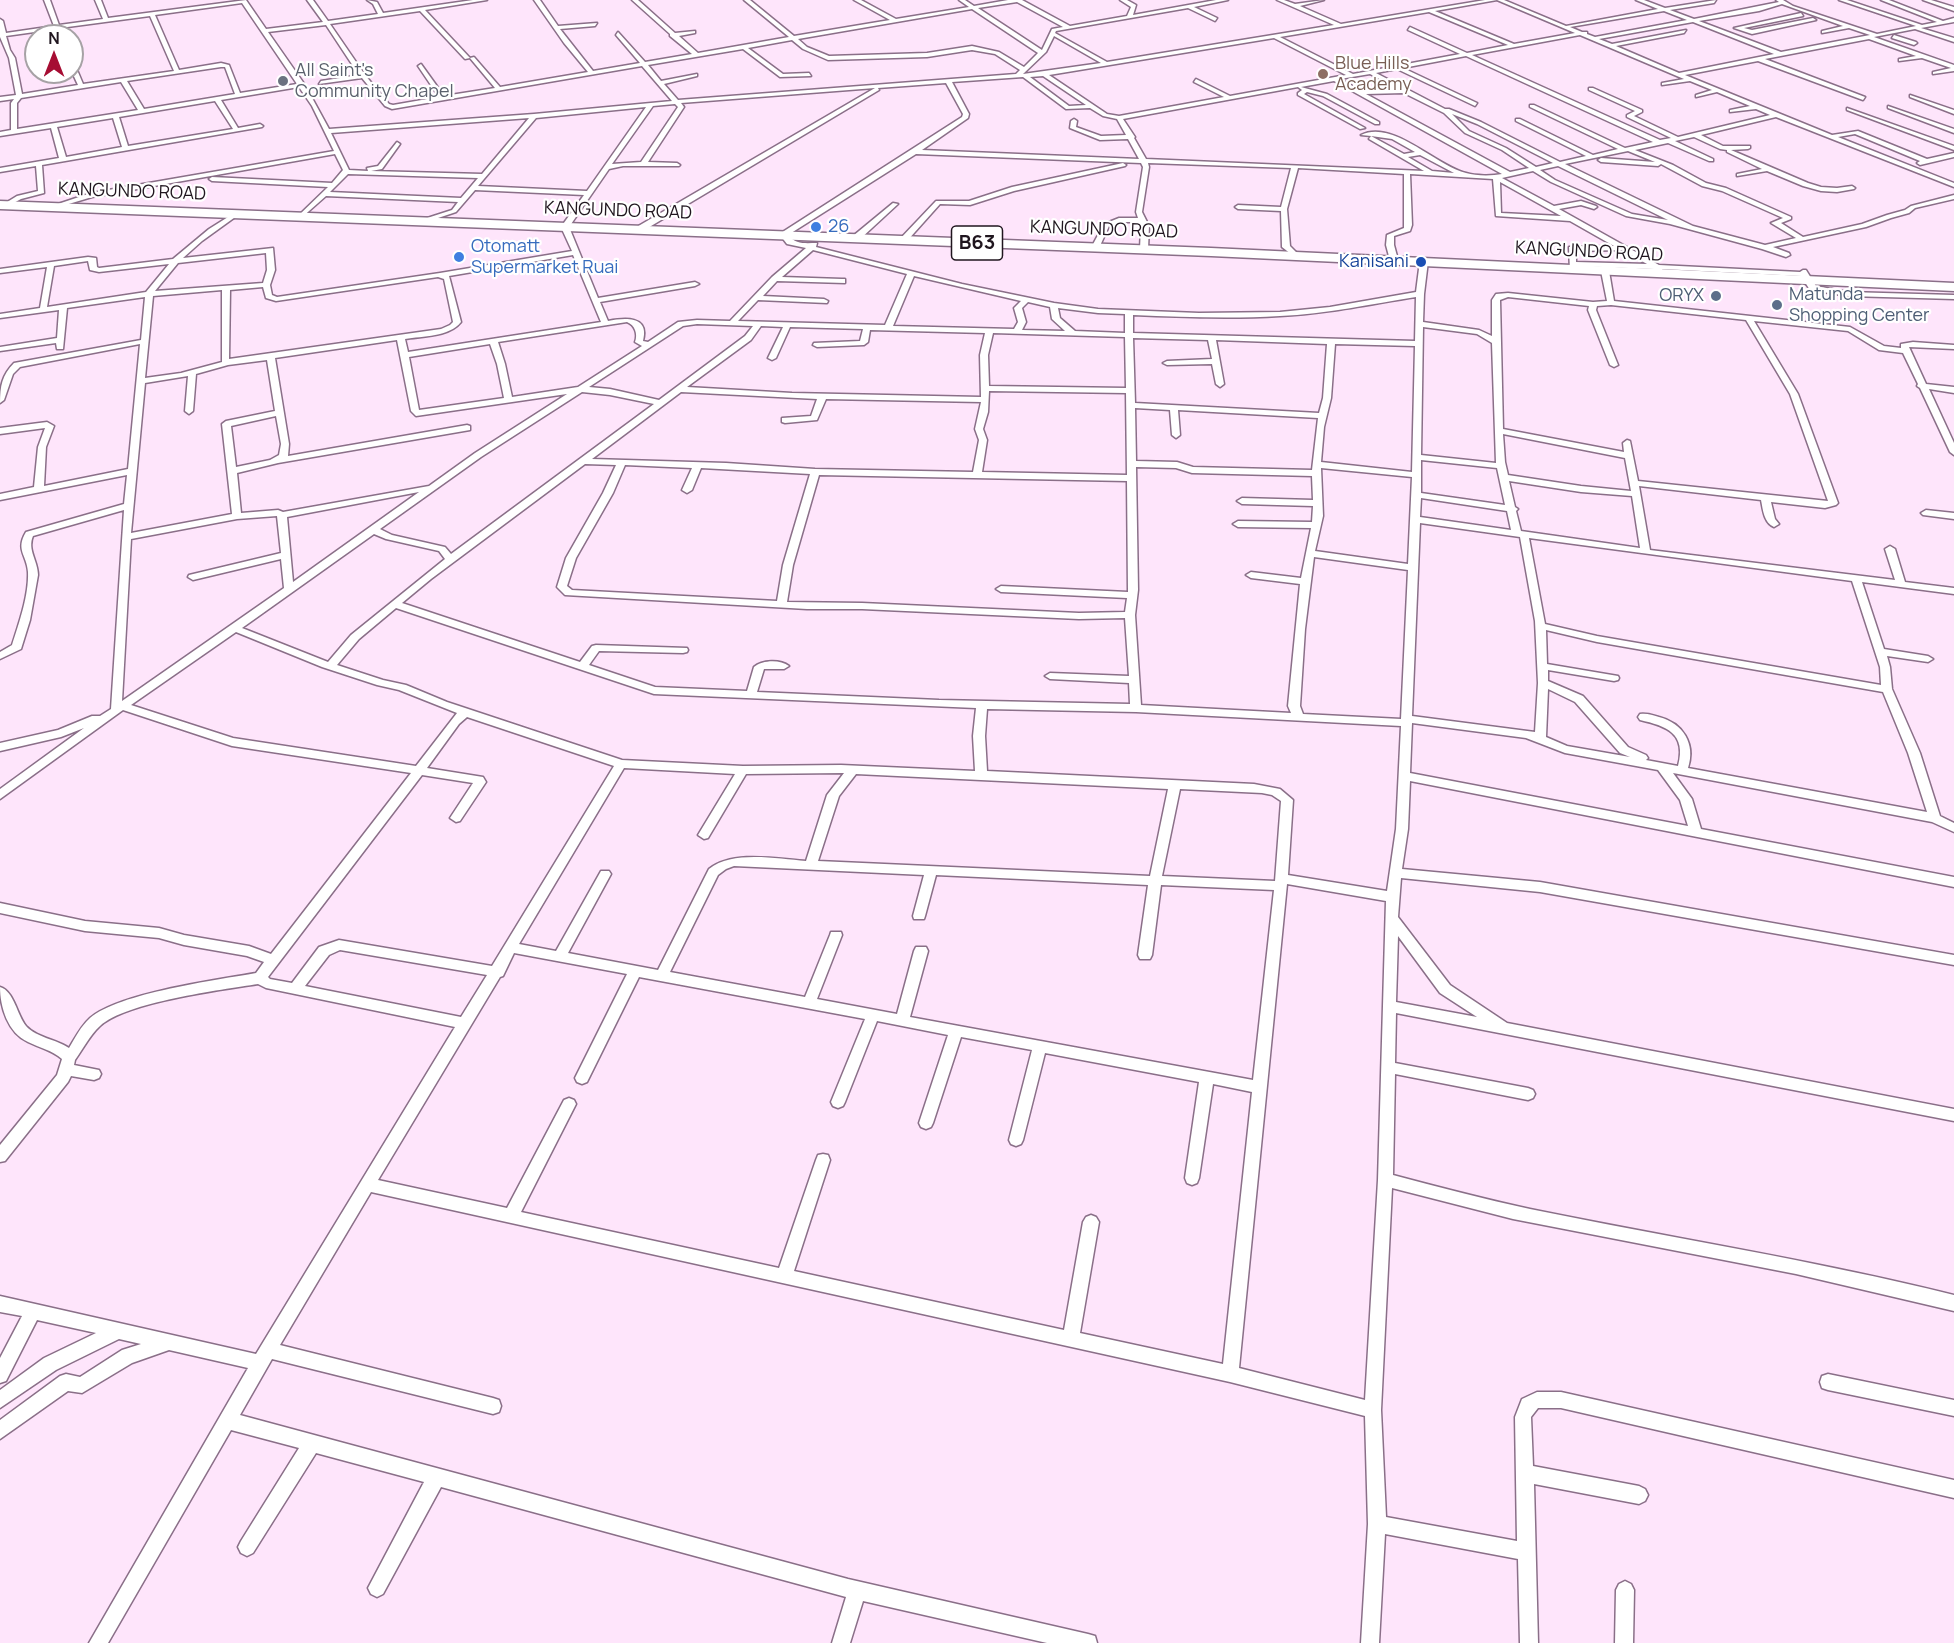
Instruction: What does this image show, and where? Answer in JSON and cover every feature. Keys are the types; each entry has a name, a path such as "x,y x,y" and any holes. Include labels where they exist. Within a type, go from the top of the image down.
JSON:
{"highway":[{"name":"KANGUNDO ROAD","path":"3,205 1144,249 1573,267 1605,271 1658,270 1954,287"}],"street":[{"path":"47,0 56,24"},
{"path":"98,0 106,21"},
{"path":"187,0 192,8"},
{"path":"82,24 243,0 302,85 329,131 346,171"},
{"path":"310,0 363,76 392,107 1018,0 1068,27"},
{"path":"370,0 375,3 382,16"},
{"path":"427,0 433,8"},
{"path":"265,31 484,0"},
{"path":"537,0 592,73"},
{"path":"635,0 697,56"},
{"path":"747,0 812,52 833,59 927,55 972,48 997,54 1025,73 1068,108 1092,106"},
{"path":"857,0 896,21"},
{"path":"962,0 1042,53"},
{"path":"1177,0 1215,19"},
{"path":"329,131 534,116 948,80 1016,77 1025,73 1042,53 1054,30 1225,0"},
{"path":"1280,0 1340,26"},
{"path":"1294,6 1321,0"},
{"path":"1025,73 1044,74 1494,0"},
{"path":"1500,0 1585,33 1776,115 1954,185"},
{"path":"1639,0 1781,54"},
{"path":"1842,0 1923,27"},
{"path":"1884,0 1954,26"},
{"path":"1926,0 1954,9"},
{"path":"1125,1 1135,3 1147,13"},
{"path":"1568,26 1714,1"},
{"path":"1596,38 1763,9 1780,1 1851,26 1914,44"},
{"path":"1129,17 1129,11 1135,3"},
{"path":"422,10 500,90"},
{"path":"1429,11 1515,46"},
{"path":"152,14 177,71"},
{"path":"1741,30 1737,28 1801,15"},
{"path":"1725,32 1741,30 1752,32 1813,20"},
{"path":"1681,74 1954,20"},
{"path":"0,21 1,34 12,58 19,96 14,103 14,132"},
{"path":"557,28 595,24"},
{"path":"1824,32 1851,26"},
{"path":"1915,28 1954,40"},
{"path":"1410,29 1658,142"},
{"path":"1,34 24,31"},
{"path":"1613,45 1684,31"},
{"path":"672,35 693,32"},
{"path":"1052,33 1107,64"},
{"path":"1044,74 1105,115 1119,118 1585,33"},
{"path":"618,34 681,107 644,165"},
{"path":"1274,36 1353,76"},
{"path":"1869,37 1954,68"},
{"path":"1869,48 1889,44"},
{"path":"744,47 782,76 809,75"},
{"path":"1758,59 1865,96 1771,56"},
{"path":"1901,60 1923,56"},
{"path":"0,99 177,71 226,66 238,95"},
{"path":"421,66 443,99"},
{"path":"1399,68 1475,104"},
{"path":"1935,73 1954,68"},
{"path":"1372,73 1446,112 1461,128 1504,150 1560,185 1634,217"},
{"path":"659,83 695,75"},
{"path":"321,83 363,76"},
{"path":"1335,79 1508,174"},
{"path":"1664,84 1694,79"},
{"path":"123,80 142,111"},
{"path":"948,80 966,114 965,118 784,235 790,242 911,274 1026,300 1129,312 1199,315 1280,314 1330,309 1420,294"},
{"path":"1196,81 1230,98"},
{"path":"0,135 302,85"},
{"path":"638,230 881,86"},
{"path":"1297,86 1325,95 1377,123"},
{"path":"1591,89 1640,111 1629,116 1676,138"},
{"path":"1709,101 1698,96 1719,90"},
{"path":"1308,91 1300,94 1433,173"},
{"path":"1359,92 1408,92"},
{"path":"1912,96 1954,112"},
{"path":"217,99 236,129"},
{"path":"1432,105 1479,123 1692,228"},
{"path":"605,323 566,227 650,106"},
{"path":"1532,106 1626,150 1671,166 1704,185 1724,189 1789,218 1775,223 1802,239"},
{"path":"1732,111 1758,106"},
{"path":"1890,107 1954,131"},
{"path":"1850,109 1954,148"},
{"path":"915,152 1295,166 1496,177 1695,135 1776,115"},
{"path":"115,116 126,149"},
{"path":"423,221 451,213 534,116"},
{"path":"1119,118 1145,162 1140,203 1145,226 1144,249"},
{"path":"1518,120 1593,157"},
{"path":"1074,121 1073,128 1100,138 1132,137"},
{"path":"54,126 63,159"},
{"path":"0,170 260,126"},
{"path":"1834,136 1857,132 1925,161"},
{"path":"1365,134 1388,134 1464,175"},
{"path":"1695,135 1770,169 1827,191 1852,188"},
{"path":"1453,144 1474,136"},
{"path":"1667,140 1711,160"},
{"path":"300,217 346,171 379,168 397,144"},
{"path":"1722,148 1731,150 1748,147"},
{"path":"52,207 91,195 338,152"},
{"path":"1405,157 1421,153"},
{"path":"1907,166 1954,154"},
{"path":"906,158 936,160"},
{"path":"1671,166 1611,160 1578,160 1567,167 1562,174 1560,185 1570,198 1581,203 1765,247 1791,260 1813,288 1873,295 1954,297"},
{"path":"903,240 938,202 970,203 1012,189 1070,175 1145,162"},
{"path":"3,205 19,197 42,192 39,163"},
{"path":"608,166 678,165"},
{"path":"1295,166 1284,209 1286,247 1296,256"},
{"path":"1739,175 1770,169"},
{"path":"346,171 483,176"},
{"path":"1394,260 1390,244 1392,235 1407,230 1408,225 1407,172"},
{"path":"1496,177 1626,248 1658,270"},
{"path":"1496,177 1498,215 1575,219"},
{"path":"189,178 334,185"},
{"path":"473,188 590,193"},
{"path":"324,194 463,200"},
{"path":"1765,247 1864,226 1907,212 1913,207 1954,197"},
{"path":"1556,208 1581,203"},
{"path":"855,238 895,204"},
{"path":"1238,207 1284,209"},
{"path":"115,711 126,537 150,294 175,262 203,237 236,214"},
{"path":"1095,248 1106,225 1119,220 1142,220"},
{"path":"732,323 775,279 824,237"},
{"path":"1791,260 1802,239"},
{"path":"1626,248 1572,249 1573,267 1658,270"},
{"path":"0,271 92,259 93,268 99,270 270,250 271,270 266,285 269,297 276,299 575,253"},
{"path":"1370,1643 1377,1524 1373,1410 1385,1180 1392,897 1402,829 1416,495 1420,294 1425,261"},
{"path":"43,310 51,264"},
{"path":"1605,271 1611,303"},
{"path":"888,327 911,274"},
{"path":"142,381 228,363 449,329 457,322 447,278 442,275"},
{"path":"775,279 842,281"},
{"path":"1862,283 1873,295"},
{"path":"595,301 695,284"},
{"path":"0,316 150,294 266,285"},
{"path":"226,289 225,360 228,363"},
{"path":"1540,738 1542,666 1540,626 1520,535 1501,466 1498,431 1496,300 1500,296 1508,295 1611,303 1850,329 1859,332 1875,345 1905,351"},
{"path":"756,298 824,300"},
{"path":"1017,332 1022,322 1018,308 1026,300"},
{"path":"1593,303 1592,310 1614,365"},
{"path":"1054,305 1056,319 1072,333"},
{"path":"58,357 63,306"},
{"path":"1129,312 1132,595 1130,615 1136,708"},
{"path":"1634,483 1825,505 1833,503 1794,394 1749,319"},
{"path":"407,353 605,323 633,321 642,337 639,342 547,405 537,417"},
{"path":"0,795 433,487 537,417 688,322 1420,344"},
{"path":"330,666 355,637 450,560 748,338 759,324"},
{"path":"772,358 788,324"},
{"path":"1421,324 1479,332 1498,328"},
{"path":"817,345 864,342 867,327"},
{"path":"977,474 983,440 979,429 983,421 985,400 984,357 990,331"},
{"path":"1479,332 1496,342"},
{"path":"402,338 407,353 415,411 418,414 423,436"},
{"path":"1212,338 1220,384"},
{"path":"0,349 61,339"},
{"path":"0,400 12,368 25,362 146,341"},
{"path":"493,341 501,364 508,399"},
{"path":"1299,718 1294,706 1294,698 1305,582 1316,525 1318,503 1316,469 1322,416 1327,398 1331,341"},
{"path":"639,342 649,345"},
{"path":"1954,347 1905,344 1905,351 1954,452"},
{"path":"271,357 285,444 283,456 279,460"},
{"path":"1167,363 1216,361"},
{"path":"189,411 192,372"},
{"path":"1921,386 1954,390"},
{"path":"985,388 1129,391"},
{"path":"418,414 581,389 610,392 660,403"},
{"path":"678,389 823,396 985,400"},
{"path":"785,420 814,417 823,396"},
{"path":"1129,405 1322,416"},
{"path":"1174,408 1176,435"},
{"path":"237,516 226,424 280,413"},
{"path":"0,431 47,424 50,426 42,447 39,489"},
{"path":"232,471 279,460 467,428"},
{"path":"1498,431 1553,438 1599,451 1630,456"},
{"path":"1627,443 1646,552"},
{"path":"1416,457 1501,466"},
{"path":"583,461 815,472 1130,478"},
{"path":"621,462 608,493 571,558 562,586 564,591 574,595 1079,616 1130,615"},
{"path":"1130,464 1176,465 1192,470 1316,469 1331,465 1416,475"},
{"path":"687,490 698,465"},
{"path":"0,497 133,471"},
{"path":"782,603 788,565 814,482 815,472"},
{"path":"1504,477 1581,489 1636,494"},
{"path":"126,537 237,516 272,512 282,515 433,487"},
{"path":"1416,495 1513,509"},
{"path":"1765,498 1770,519 1774,524"},
{"path":"1242,501 1318,503"},
{"path":"0,656 17,647 23,630 33,569 25,552 29,534 129,506"},
{"path":"1926,513 1954,516"},
{"path":"282,515 289,588"},
{"path":"1414,519 1950,592"},
{"path":"1238,524 1316,525"},
{"path":"372,529 389,537 442,549 450,560"},
{"path":"1890,549 1901,585"},
{"path":"1310,553 1413,568"},
{"path":"194,577 285,555"},
{"path":"1251,575 1305,582"},
{"path":"1856,579 1885,668 1887,689 1914,753 1935,818"},
{"path":"1001,590 1132,595"},
{"path":"395,604 654,690 982,705 1136,708 1299,718 1407,721 1528,734 1564,749 1935,818 1954,828"},
{"path":"1540,626 1786,674 1887,689"},
{"path":"234,628 330,666 381,683 402,687 465,712 621,764 743,770 853,770 981,775 1175,785 1264,791 1282,795 1287,800 1281,882 1230,1374"},
{"path":"583,666 597,648 683,650"},
{"path":"1880,652 1928,659"},
{"path":"751,695 759,667 784,666"},
{"path":"1542,666 1614,678"},
{"path":"1050,676 1134,680"},
{"path":"1542,683 1579,699 1624,750 1662,766 1686,799 1696,833"},
{"path":"981,775 979,736 982,705"},
{"path":"0,747 62,733 115,711 232,742 479,780 480,782 456,818"},
{"path":"0,1156 63,1078 68,1064 96,1021 108,1013 170,995 261,978 272,960 306,921 455,721 465,712"},
{"path":"1644,717 1670,724 1679,730 1686,750 1686,761 1682,770"},
{"path":"98,1643 226,1420 498,972 621,764"},
{"path":"704,835 743,770"},
{"path":"811,865 833,795 853,770"},
{"path":"1404,776 1954,882"},
{"path":"1145,955 1155,881 1175,785"},
{"path":"662,976 713,872 722,865 734,862 1155,881 1281,882 1392,897"},
{"path":"919,916 931,871"},
{"path":"1395,873 1540,887 1954,960"},
{"path":"559,957 606,874"},
{"path":"0,908 85,926 159,933 184,940 249,951 272,960"},
{"path":"1392,919 1445,989 1465,1005 1510,1030"},
{"path":"809,1004 836,935"},
{"path":"296,989 324,951 339,945 498,972"},
{"path":"512,948 1259,1087"},
{"path":"902,1021 921,951"},
{"path":"582,1078 635,971"},
{"path":"261,978 266,983 466,1024"},
{"path":"0,992 16,1024 25,1034 66,1052 68,1064"},
{"path":"1389,1006 1954,1115"},
{"path":"838,1102 873,1015"},
{"path":"926,1123 956,1031"},
{"path":"1016,1140 1040,1046"},
{"path":"68,1064 94,1074"},
{"path":"1388,1066 1528,1094"},
{"path":"1192,1178 1207,1077"},
{"path":"511,1216 569,1104"},
{"path":"784,1276 823,1160"},
{"path":"1385,1180 1529,1215 1774,1262 1894,1287 1954,1303"},
{"path":"369,1185 1230,1374 1373,1410"},
{"path":"1071,1339 1091,1222"},
{"path":"0,1304 169,1342 264,1357 494,1406"},
{"path":"0,1375 33,1311"},
{"path":"0,1400 50,1364 118,1331"},
{"path":"0,1430 66,1382 82,1385 128,1356 169,1342"},
{"path":"1828,1382 1954,1408"},
{"path":"1529,1643 1523,1417 1526,1406 1532,1401 1561,1400 1954,1489"},
{"path":"226,1420 857,1590 1089,1643"},
{"path":"247,1547 312,1443"},
{"path":"1524,1473 1639,1495"},
{"path":"377,1588 437,1476"},
{"path":"1377,1524 1527,1552"},
{"path":"841,1643 857,1590"},
{"path":"1624,1643 1625,1590"}],"place":[{"name":"Blue Hills Academy","path":"1323,74"},
{"name":"All Saint's Community Chapel","path":"283,81"},
{"name":"26","path":"816,227"},
{"name":"Otomatt Supermarket Ruai","path":"459,257"},
{"name":"Kanisani","path":"1421,262"},
{"name":"ORYX","path":"1716,296"},
{"name":"Matunda Shopping Center","path":"1777,305"}]}
